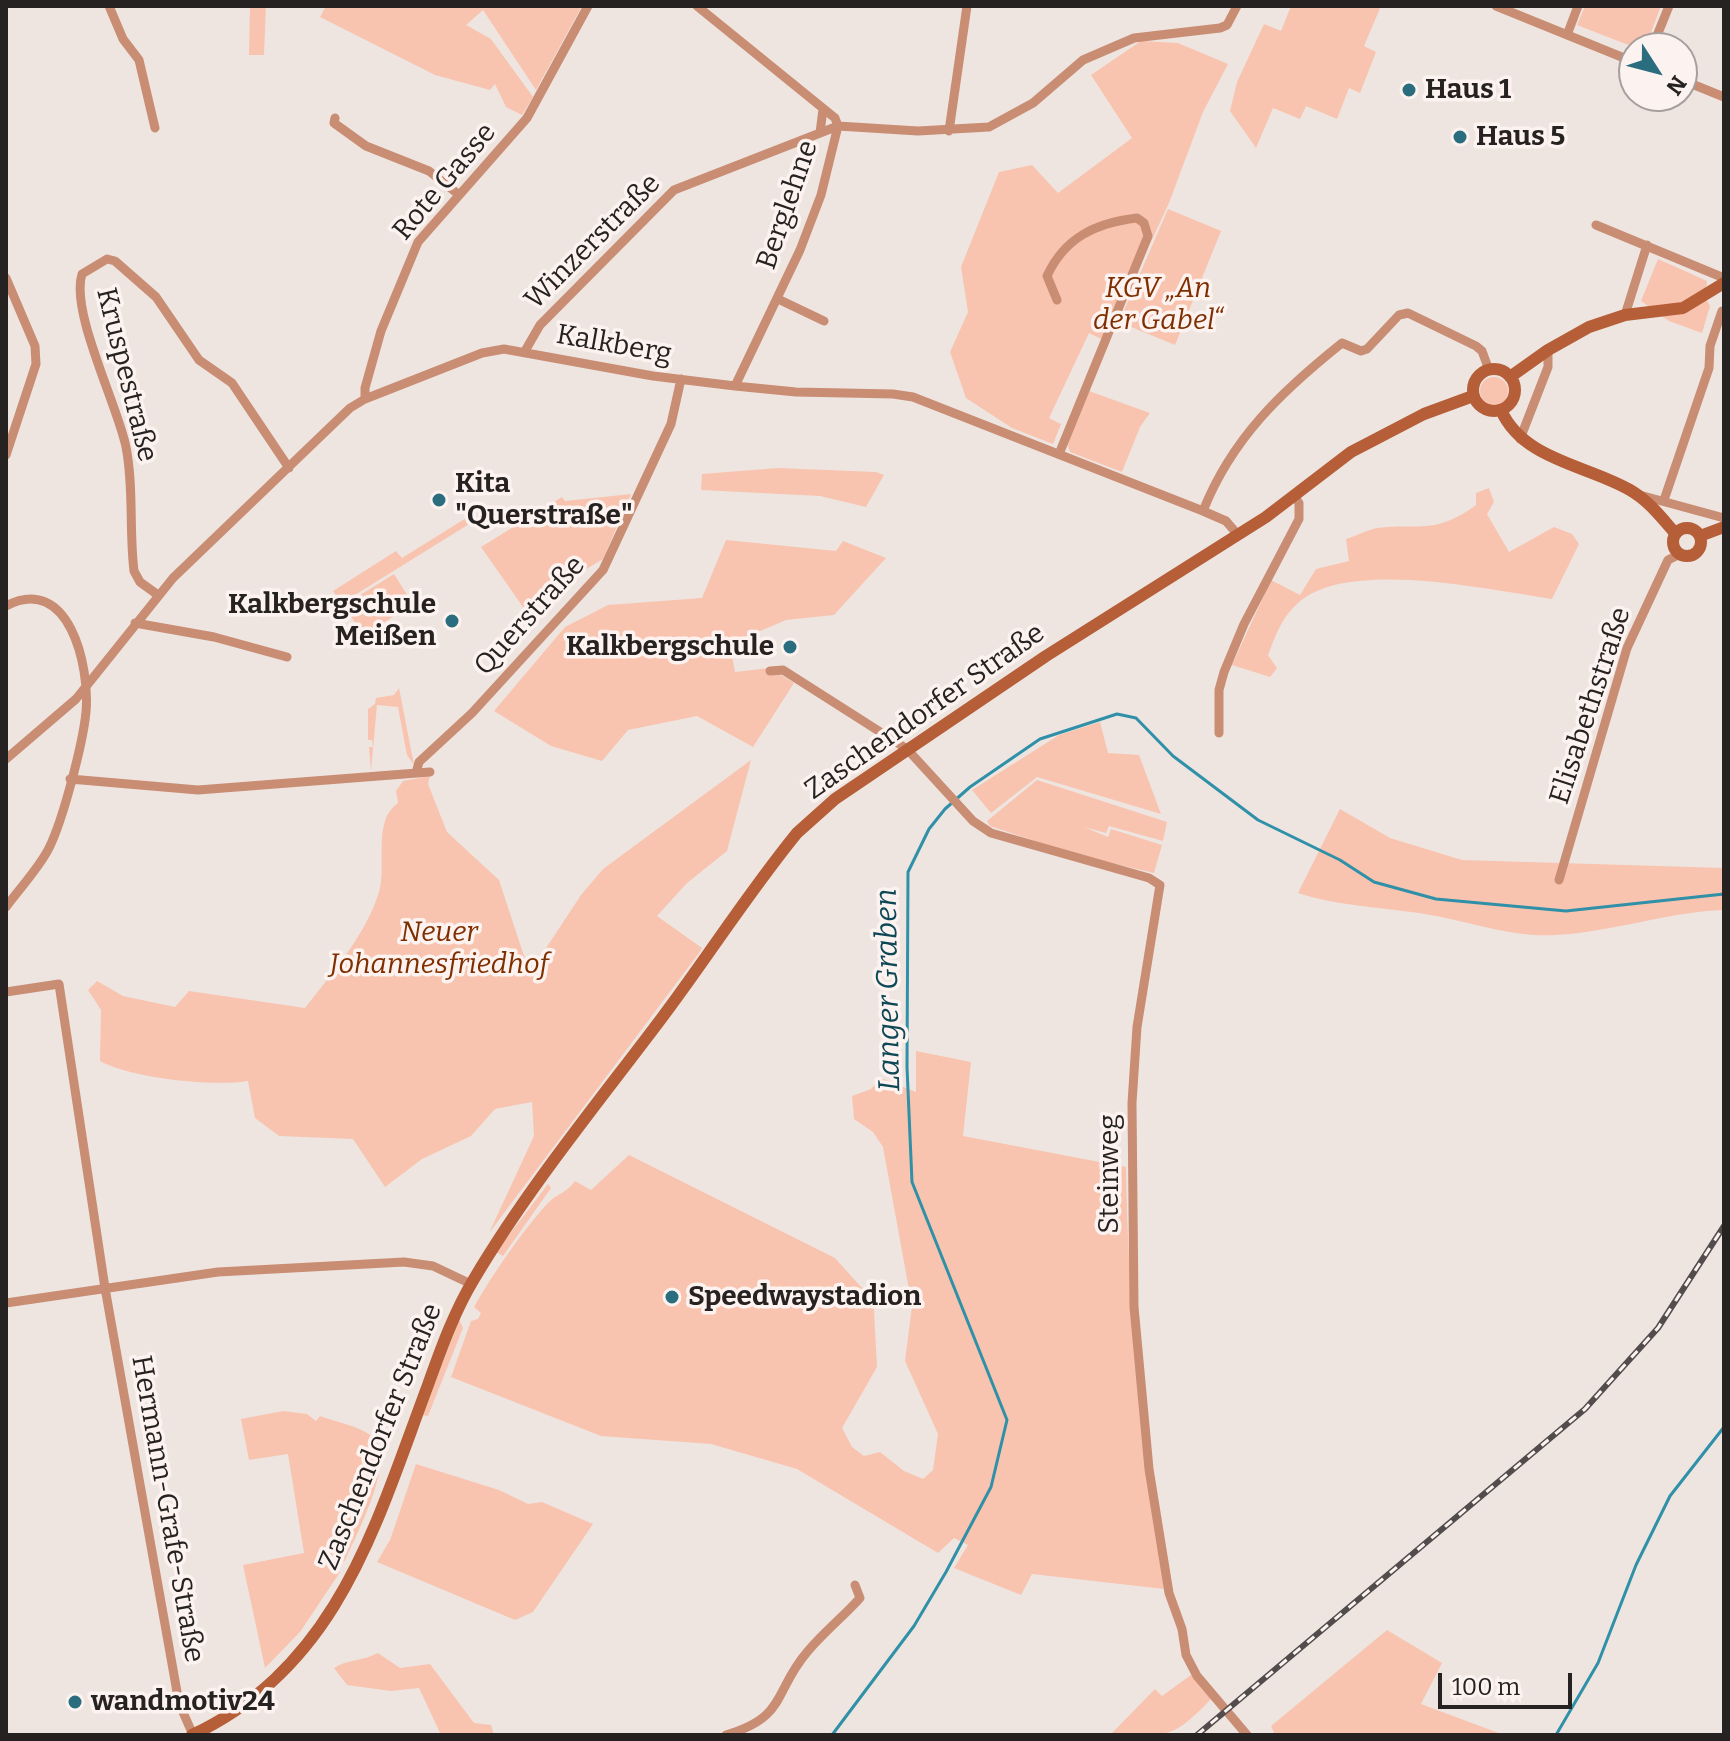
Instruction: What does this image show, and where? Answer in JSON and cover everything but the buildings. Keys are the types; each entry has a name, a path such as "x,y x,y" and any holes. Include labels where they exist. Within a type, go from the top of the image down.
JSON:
{"street":[{"path":"109,6 123,39 139,60 155,128"},
{"name":"Rote Gasse","path":"365,399 365,388 381,331 410,256 430,226 527,118 588,6"},
{"path":"697,6 835,118 838,126 949,131 989,127 1011,117 1083,60 1134,38 1204,32 1227,25 1237,6"},
{"path":"949,131 967,6"},
{"path":"1496,6 1618,56"},
{"path":"1567,35 1578,6"},
{"path":"1658,32 1669,6"},
{"path":"1698,86 1724,97"},
{"path":"820,133 823,109"},
{"path":"335,118 334,123 366,146 429,171 458,194"},
{"name":"Winzerstraße","path":"525,351 540,325 674,190 838,126"},
{"name":"Berglehne","path":"735,386 778,299 821,195 838,126"},
{"path":"1057,300 1047,276 1056,258 1081,233 1110,221 1137,218 1144,223 1148,236 1059,454"},
{"path":"1596,225 1724,281"},
{"path":"1625,315 1647,245"},
{"name":"Kruspestraße","path":"158,595 140,582 134,565 126,448 89,330 80,285 82,274 103,260 115,261 166,308 199,360 232,383 289,468"},
{"path":"6,278 35,346 36,364 6,455"},
{"path":"1510,377 1548,350 1589,327 1625,315 1683,308 1724,281"},
{"name":"Berglehne","path":"778,299 824,321"},
{"path":"1664,500 1709,368 1710,346 1722,311"},
{"path":"1203,511 1238,443 1274,402 1342,343 1361,351 1367,349 1399,315 1408,313 1476,346 1482,351 1489,370"},
{"name":"Kalkberg","path":"6,759 85,688 158,595 350,408 365,399 482,353 504,349 735,386 913,397 1203,511 1226,521 1238,535"},
{"path":"1520,439 1548,367 1548,350"},
{"path":"1489,370 1500,370 1510,377 1514,387 1513,398 1501,410 1484,409 1473,396 1476,380 1489,370"},
{"name":"Querstraße","path":"416,773 419,762 472,713 603,570 671,424 681,379"},
{"name":"Zaschendorfer Straße","path":"192,1735 234,1713 262,1691 303,1650 335,1607 373,1535 442,1347 471,1284 515,1215 778,856 835,799 1025,669 1238,535 1362,446 1424,414 1473,396"},
{"path":"1501,410 1520,439 1636,494 1653,506 1675,533"},
{"path":"1636,494 1724,518"},
{"path":"1219,733 1220,682 1244,624 1299,519 1299,503 1294,496"},
{"path":"1689,527 1700,536 1701,546 1695,554 1680,554 1672,542 1675,533 1689,527"},
{"path":"1700,536 1724,527"},
{"name":"Elisabethstraße","path":"1559,880 1627,648 1668,560 1680,554"},
{"path":"6,606 36,598 59,609 72,630 80,652 86,711 49,849 6,907"},
{"path":"135,623 214,637 287,657"},
{"name":"Steinweg","path":"770,671 783,670 907,749 982,828 1001,837 1149,878 1160,885 1137,1027 1132,1103 1134,1307 1148,1453 1169,1593 1182,1629 1186,1655 1197,1676 1247,1735"},
{"path":"70,779 198,790 430,772"},
{"name":"Hermann-Grafe-Straße","path":"6,992 59,984 105,1288 179,1703 192,1735"},
{"name":"Zaschendorfer Straße","path":"6,1303 220,1272 347,1266 421,1264 471,1284"},
{"path":"726,1735 760,1722 771,1713 800,1661 860,1598 855,1585"}],"green space":[{"path":"250,6 266,6 264,55 249,55"},
{"path":"326,6 582,6 536,90 483,10 466,25 491,39 533,97 522,115 506,107 495,84 490,90 435,75 320,17"},
{"path":"1291,6 1381,6 1364,46 1376,52 1360,93 1349,88 1337,119 1306,106 1300,119 1273,108 1256,148 1230,111 1237,82 1264,24 1281,31"},
{"path":"1585,6 1661,6 1651,32 1618,32 1618,41 1577,25"},
{"path":"1141,41 1178,43 1228,64 1203,112 1169,203 1105,341 1089,333 1049,418 1061,424 1053,444 1012,428 966,398 950,352 968,312 961,267 999,172 1032,165 1058,193 1132,138 1091,75"},
{"name":"KGV „An der Gabel“","path":"1168,209 1221,231 1175,345 1119,322"},
{"path":"1658,259 1707,281 1705,297 1710,306 1702,333 1669,321 1641,301"},
{"path":"1494,377 1504,381 1508,391 1504,401 1494,405 1484,401 1480,391 1484,381"},
{"path":"1089,391 1150,413 1140,427 1122,472 1070,452 1067,443"},
{"path":"778,468 876,472 884,475 866,507 820,496 701,490 702,474"},
{"path":"1489,488 1494,502 1487,514 1509,552 1554,527 1572,534 1579,544 1552,599 1457,584 1384,580 1350,582 1321,590 1292,609 1268,655 1277,668 1270,677 1232,665 1271,580 1300,595 1316,569 1349,561 1346,539 1377,528 1427,526 1449,521 1476,505 1476,493"},
{"path":"631,494 603,559 523,607 481,547 562,497 565,501"},
{"path":"471,515 474,521 342,603 333,591 396,551 402,558"},
{"path":"726,540 836,551 843,541 886,558 834,615 786,620 730,644 735,672 770,668 794,683 753,747 697,716 628,730 602,761 551,746 494,711 565,627 608,605 702,598"},
{"path":"394,574 413,604 363,636 344,605"},
{"path":"399,688 414,765 407,755 398,707 377,705 371,771 369,747 373,747 372,740 368,740 368,709 375,704 376,698 394,695"},
{"path":"1100,722 1108,753 1139,755 1161,814 1037,777 991,813 972,790 1059,735"},
{"name":"Neuer Johannesfriedhof","path":"751,760 727,851 687,883 657,916 702,948 489,1233 534,1136 532,1102 495,1109 471,1136 422,1159 385,1187 353,1139 279,1136 255,1118 248,1081 214,1083 172,1080 131,1072 100,1061 101,1010 88,990 97,981 123,996 175,1007 189,991 305,1008 347,953 373,908 381,881 385,820 398,803 396,791 403,781 430,776 428,784 447,832 499,880 524,956 533,968 581,895 603,869"},
{"path":"1037,780 1167,822 1163,841 1109,826 1106,833 1084,827 1108,837 1111,829 1162,845 1154,873 1077,855 990,826 987,821"},
{"path":"1340,809 1390,838 1462,860 1724,868 1724,910 1682,914 1577,933 1540,935 1508,932 1430,915 1331,901 1298,893"},
{"path":"916,1051 971,1062 963,1136 1126,1167 1138,1379 1164,1589 1032,1574 1021,1595 954,1568 968,1545 954,1538 938,1553 797,1469 711,1444 601,1436 451,1377 471,1321 478,1319 481,1313 474,1307 527,1228 547,1204 575,1181 591,1190 629,1155 835,1258 861,1287 873,1292 877,1367 842,1428 852,1447 864,1456 880,1452 904,1471 923,1479 933,1470 938,1434 905,1361 912,1306 883,1147 873,1132 854,1119 852,1096 871,1089 881,1078 916,1092"},
{"path":"548,1184 551,1188 503,1256 496,1252"},
{"path":"459,1319 463,1328 428,1416 423,1415"},
{"path":"283,1411 307,1414 316,1421 320,1416 361,1430 373,1437 379,1447 381,1461 365,1516 345,1561 339,1562 336,1568 340,1572 300,1632 265,1668 243,1565 304,1553 288,1454 249,1460 241,1419"},
{"path":"416,1464 499,1490 528,1504 542,1502 593,1524 533,1612 515,1620 377,1562 390,1540"},
{"path":"1387,1630 1442,1663 1421,1704 1504,1735 1275,1735 1271,1726"},
{"path":"378,1653 400,1668 430,1664 474,1723 491,1725 494,1735 441,1735 419,1688 391,1691 347,1685 334,1668"},
{"path":"1195,1672 1214,1696 1188,1721 1158,1735 1110,1735 1155,1689 1162,1696"}],"waterway":[{"name":"Langer Graben","path":"832,1735 914,1626 946,1572 991,1487 1007,1420 912,1182 907,1067 908,872 929,829 945,809 970,787 1040,739 1117,714 1136,718 1173,756 1258,820 1340,860 1374,882 1436,899 1566,911 1724,894"},
{"path":"1556,1735 1598,1663 1636,1565 1670,1496 1724,1427"}],"railway":[{"path":"1197,1735 1585,1409 1658,1328 1724,1226"}],"place":[{"name":"Haus 1","path":"1409,90"},
{"name":"Haus 5","path":"1460,137"},
{"name":"Kita \"Querstraße\"","path":"439,500"},
{"name":"Kalkbergschule Meißen","path":"452,621"},
{"name":"Kalkbergschule","path":"790,647"},
{"name":"Speedwaystadion","path":"672,1297"},
{"name":"wandmotiv24","path":"75,1702"}]}
